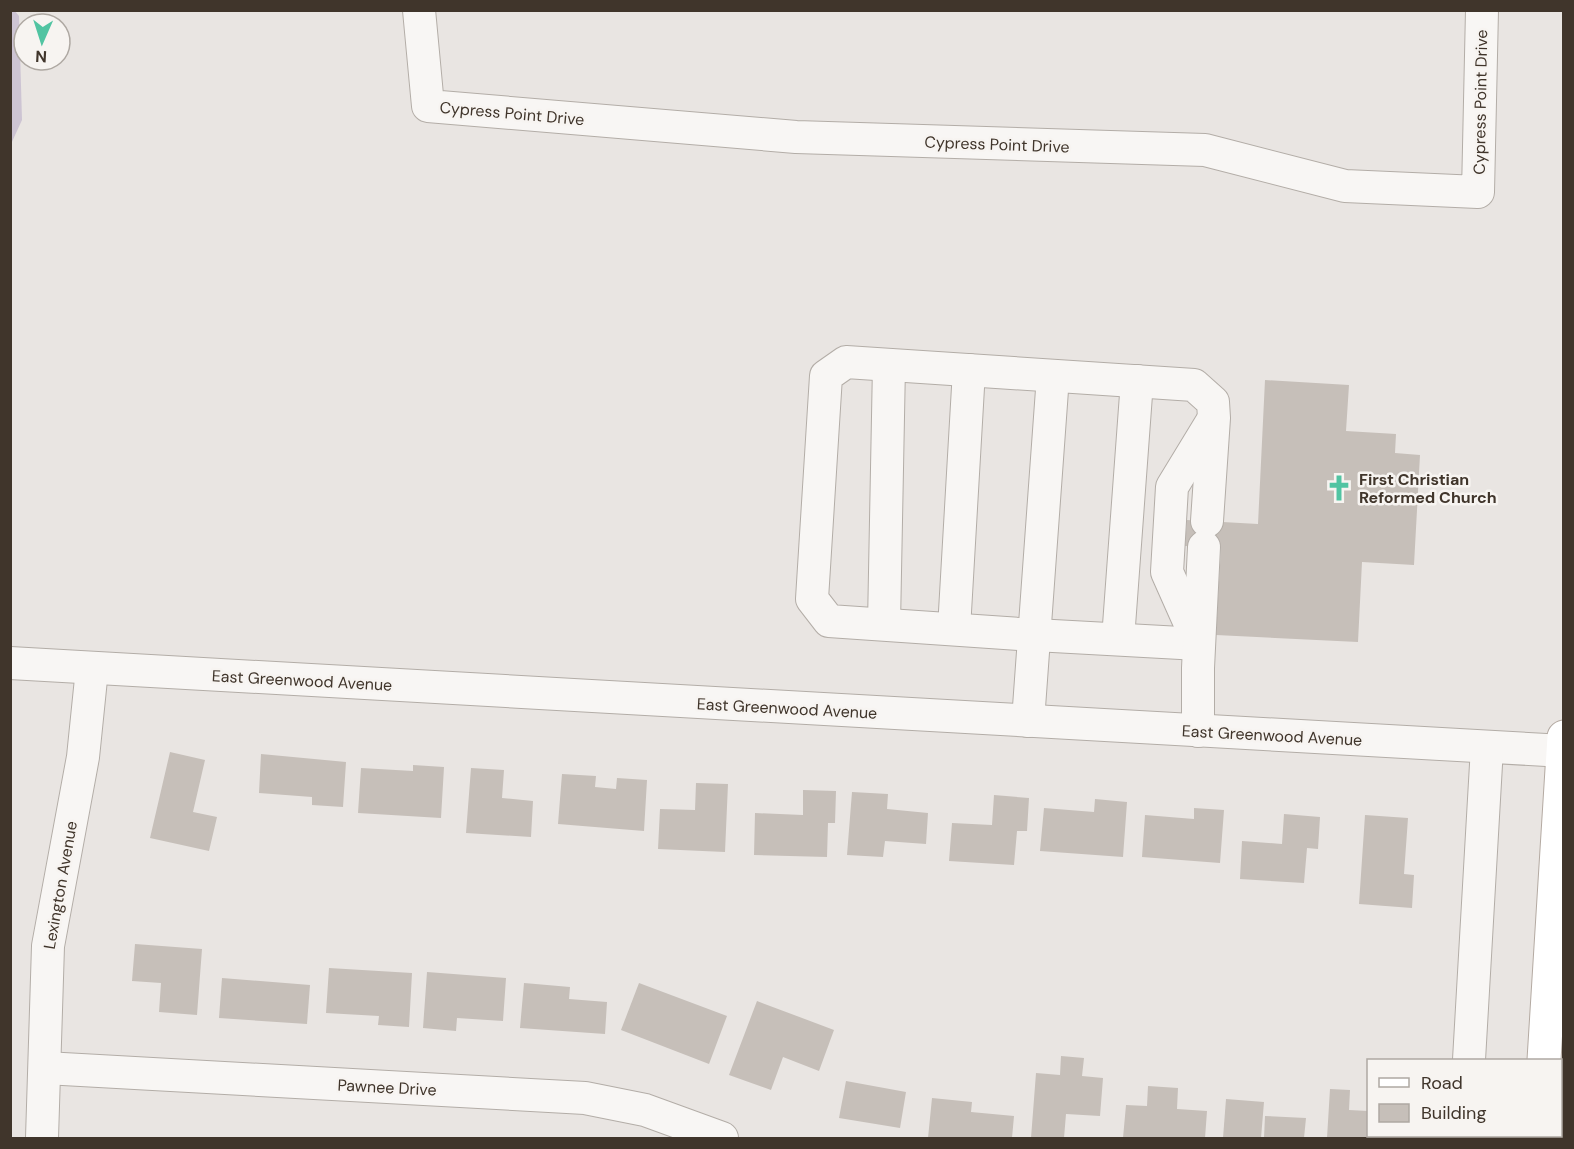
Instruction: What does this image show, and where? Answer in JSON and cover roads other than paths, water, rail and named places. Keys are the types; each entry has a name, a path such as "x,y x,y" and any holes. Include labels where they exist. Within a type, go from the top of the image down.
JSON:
{"main road":[{"path":"1544,1059 1563,746"}],"street":[{"name":"Cypress Point Drive","path":"419,10 428,106 796,137 1205,150 1345,186 1478,192 1482,10"},
{"path":"1198,731 1199,644 1215,418 1213,402 1194,385 1137,381 846,362 826,376 812,599 829,621 1199,644"},
{"path":"884,624 889,365"},
{"path":"954,629 969,370"},
{"path":"1028,721 1053,376"},
{"path":"1118,639 1137,381"},
{"path":"1199,644 1167,572 1172,487 1215,418"},
{"name":"East Greenwood Avenue","path":"10,663 1487,747 1563,746"},
{"name":"Lexington Avenue","path":"42,1138 48,946 83,757 92,669"},
{"path":"1469,1059 1487,747"},
{"name":"Pawnee Drive","path":"45,1068 585,1098 645,1110 722,1138"}],"place":[{"name":"First Christian Reformed Church","path":"1339,488"}]}
